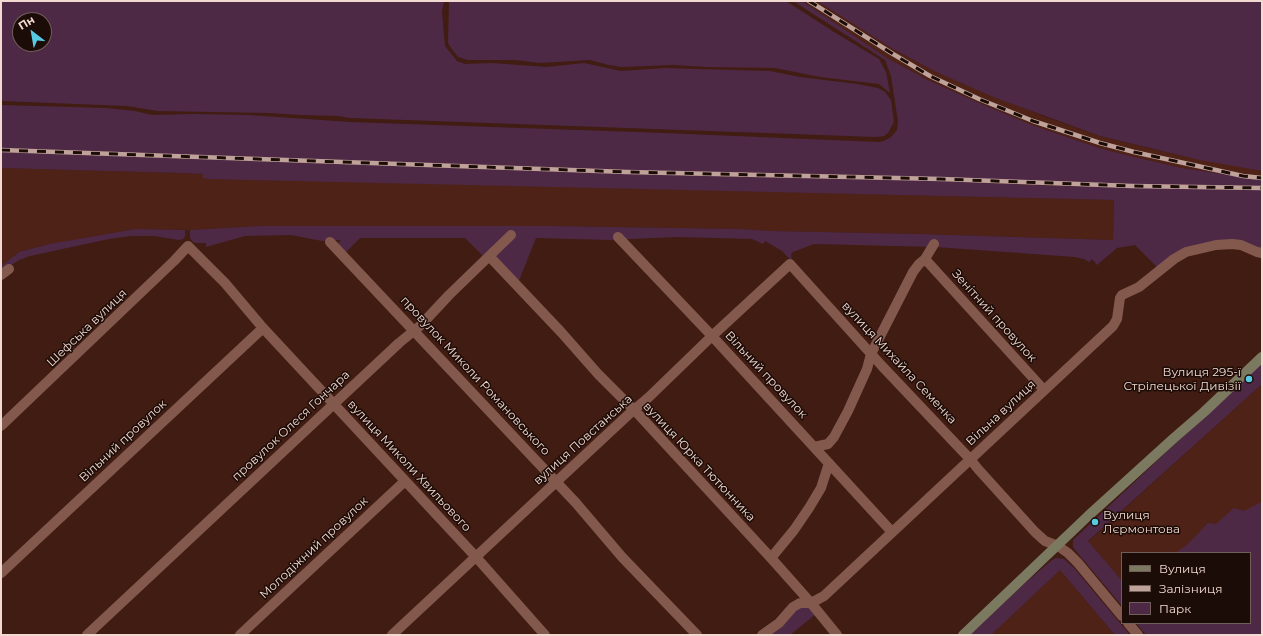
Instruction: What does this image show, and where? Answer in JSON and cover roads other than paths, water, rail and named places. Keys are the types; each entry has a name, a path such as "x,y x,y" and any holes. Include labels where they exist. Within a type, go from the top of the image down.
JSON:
{"street":[{"name":"провулок Олеся Гончара","path":"87,635 414,330 512,235"},
{"name":"Вільний провулок","path":"618,237 712,336 892,532"},
{"name":"провулок Миколи Романовського","path":"330,242 556,482 622,557 697,635"},
{"path":"814,447 828,444 834,437 848,411 867,368 871,354 913,272 925,259 934,244"},
{"name":"Вільна вулиця","path":"762,635 779,623 793,607 800,603 812,603 824,596 1113,326 1117,319 1120,298 1122,295 1139,287 1174,259 1186,252 1232,244 1241,245 1262,253"},
{"name":"вулиця Миколи Хвильового","path":"188,246 225,283 263,328 476,557 545,635"},
{"name":"Шефська вулиця","path":"1,426 188,246"},
{"name":"вулиця Юрка Тютюнника","path":"490,257 771,558 812,603 837,635"},
{"name":"Зенітний провулок","path":"925,259 1044,390"},
{"name":"вулиця Повстанська","path":"392,635 790,264"},
{"name":"вулиця Михайла Семенка","path":"790,264 871,354 970,459 1035,532 1045,541 1058,546 1078,563 1121,615"},
{"name":"Вільний провулок","path":"1,573 263,328"},
{"path":"963,635 1022,577 1058,546 1088,516 1204,412 1262,357"},
{"path":"771,558 794,530 809,508 821,488 829,463"},
{"name":"Молодіжний провулок","path":"240,635 405,481"},
{"path":"1129,624 1138,635"}],"railway":[{"path":"809,1 930,76 979,99 1033,121 1100,143 1134,152 1243,176 1262,178"},
{"path":"1,150 627,172 941,179 1132,186 1262,188"}],"place":[{"name":"Вулиця 295-ї Стрілецької Дивізії","path":"1249,379"},
{"name":"Вулиця Лєрмонтова","path":"1095,522"}]}
